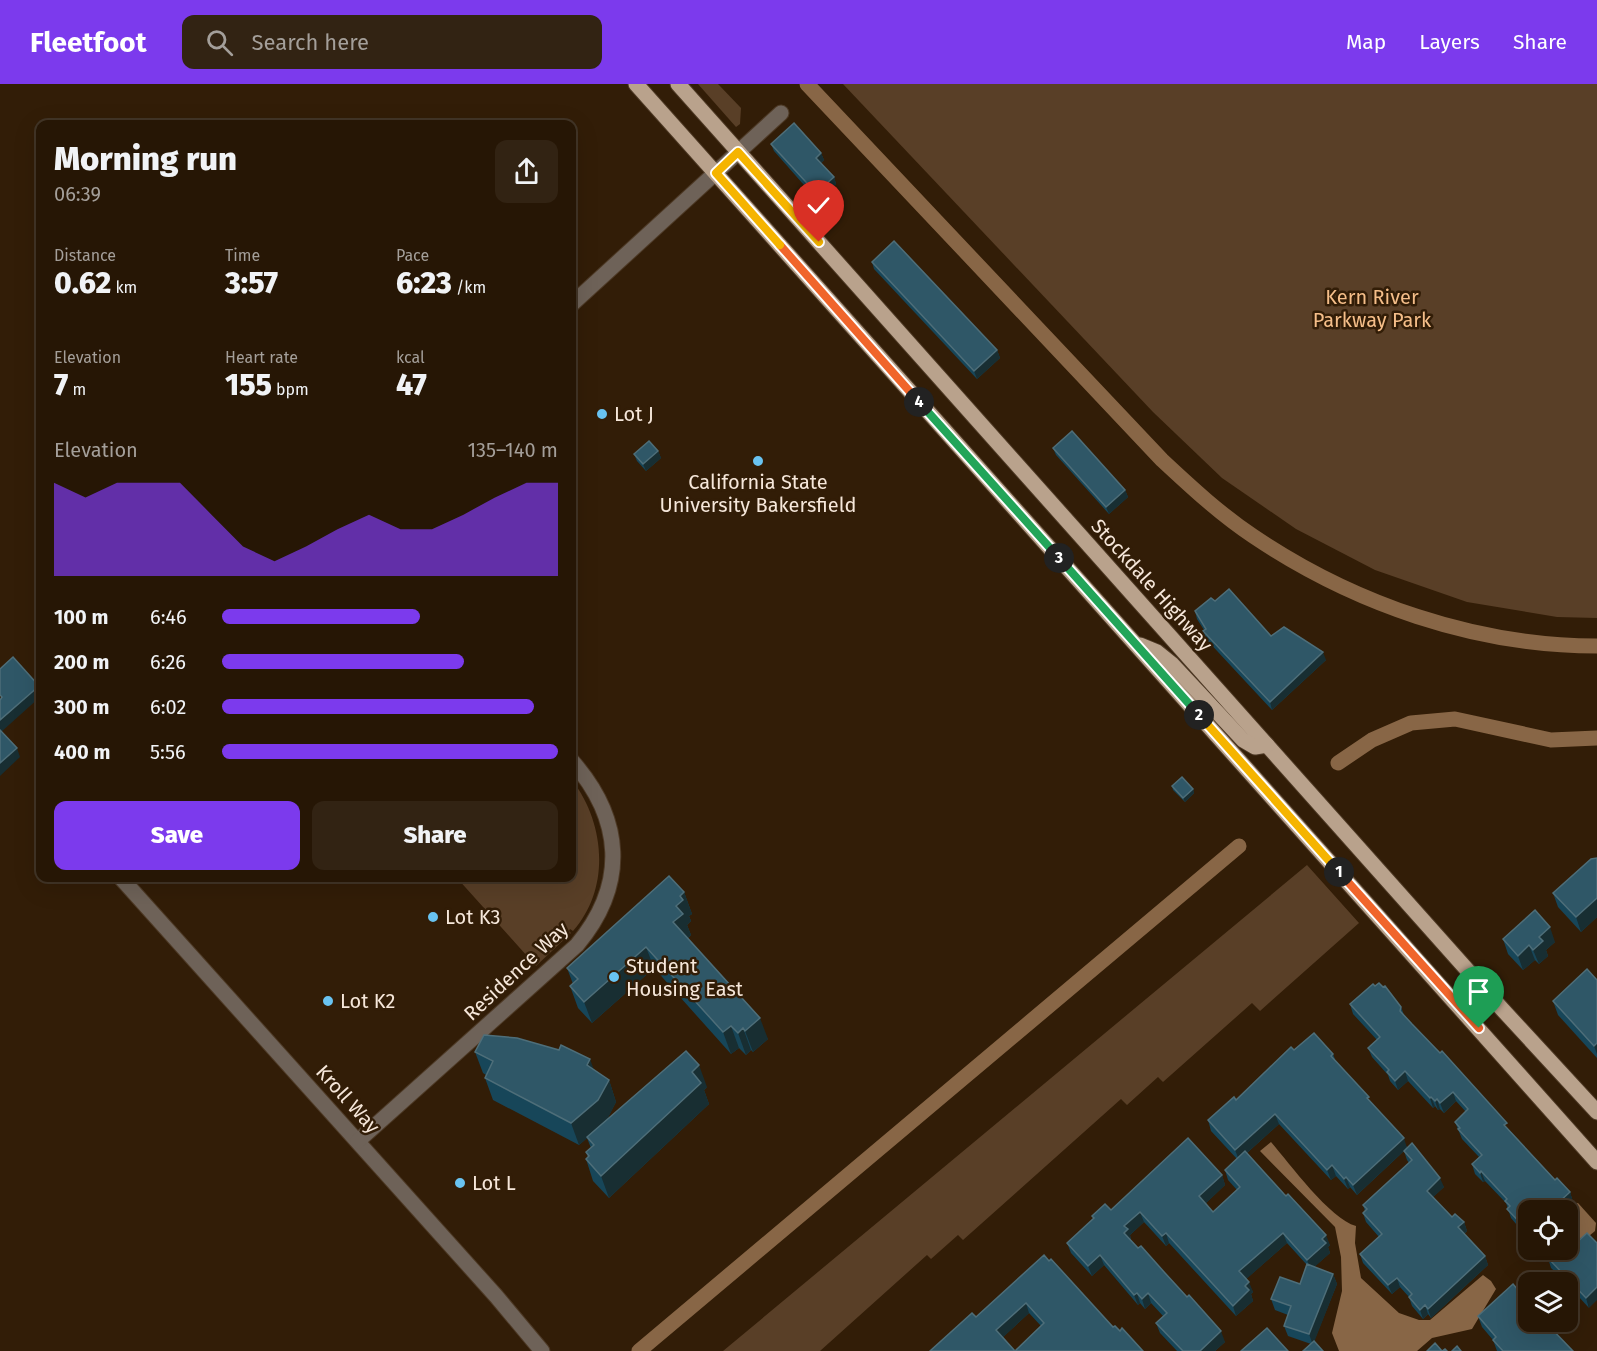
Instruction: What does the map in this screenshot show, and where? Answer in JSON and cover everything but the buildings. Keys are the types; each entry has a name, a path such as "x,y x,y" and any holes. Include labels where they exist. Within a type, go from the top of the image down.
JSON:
{"main road":[{"path":"636,84 1597,1162"},
{"name":"Stockdale Highway","path":"678,84 1494,1000 1597,1112"},
{"path":"1135,643 1157,652 1172,664 1242,740 1254,747 1267,745"}],"street":[{"path":"576,300 781,112"},
{"name":"Residence Way","path":"358,1142 578,945 593,926 610,887 612,850 604,811 587,779 576,766"},
{"name":"Kroll Way","path":"125,882 543,1351"}],"green space":[{"path":"698,84 718,84 741,108 740,124 736,127"},
{"name":"Kern River Parkway Park","path":"843,84 1597,84 1597,618 1557,617 1467,602 1375,570 1296,529 1222,478 1153,412"},
{"path":"576,786 583,797 597,835 598,876 594,895 573,931 570,929 571,933 536,966 461,882 576,882"},
{"path":"1307,865 1359,923 1260,1011 1252,1003 1163,1082 1158,1077 1127,1105 1121,1099 963,1240 958,1235 931,1259 927,1255 820,1351 723,1351"}],"shaded area":[{"path":"1271,1142 1334,1213 1356,1226 1355,1243 1361,1278 1399,1313 1419,1320 1430,1320 1483,1275 1491,1281 1496,1289 1472,1329 1432,1338 1417,1351 1339,1351 1332,1333 1342,1291 1341,1257 1335,1227 1260,1151"},
{"path":"1578,1203 1596,1223 1595,1231 1589,1236 1578,1239"}],"waterway":[{"path":"807,84 1162,460 1241,528 1332,582 1374,601 1417,616 1461,629 1506,638 1551,644 1597,646"},
{"path":"1338,763 1372,740 1411,723 1455,719 1551,740 1597,738"},
{"path":"639,1351 1239,846"}],"place":[{"name":"Lot J","path":"602,414"},
{"name":"California State University Bakersfield","path":"758,461"},
{"name":"Lot K3","path":"433,917"},
{"name":"Student Housing East","path":"614,977"},
{"name":"Lot K2","path":"328,1001"},
{"name":"Lot L","path":"460,1183"}],"route":[{"path":"819,242 738,152 716,173 1479,1028"}]}
